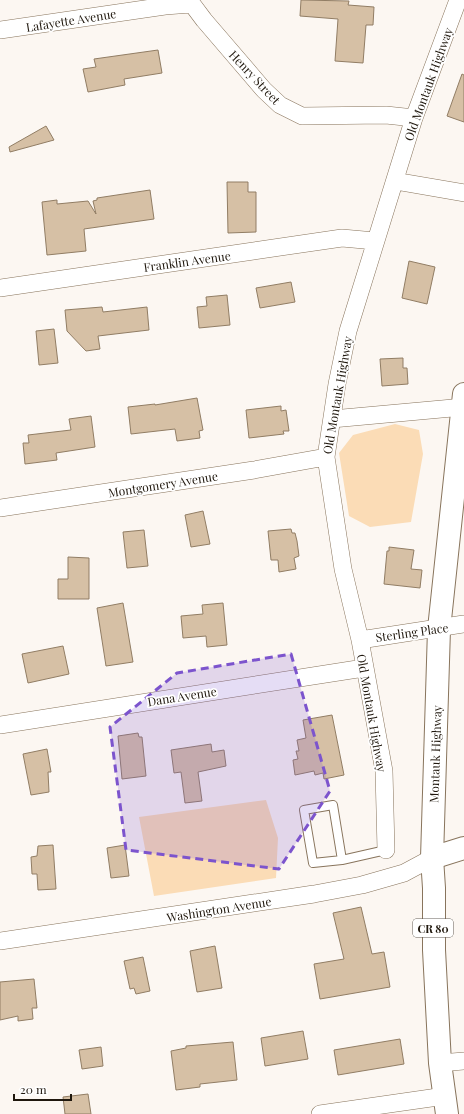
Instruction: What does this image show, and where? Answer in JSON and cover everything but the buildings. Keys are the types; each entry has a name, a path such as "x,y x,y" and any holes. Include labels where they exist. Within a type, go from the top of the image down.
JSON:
{"main road":[{"name":"Montauk Highway","path":"446,1105 440,1063 434,950 434,888 432,858 439,629 463,403"},
{"path":"432,858 464,848"}],"street":[{"name":"Old Montauk Highway","path":"386,850 384,771 360,640 343,569 326,457 348,331 414,118 458,0"},
{"name":"Henry Street","path":"190,2 264,90 280,105 302,116 386,115 414,118"},
{"name":"Lafayette Avenue","path":"0,30 190,2"},
{"path":"395,181 464,193"},
{"name":"Franklin Avenue","path":"0,288 335,239 375,241"},
{"path":"332,419 463,403"},
{"name":"Montgomery Avenue","path":"0,508 254,470 326,457"},
{"name":"Sterling Place","path":"360,640 464,624"},
{"name":"Dana Avenue","path":"0,725 364,668"},
{"name":"Washington Avenue","path":"0,941 333,891 362,885 404,873 432,858"},
{"path":"440,1063 464,1061"},
{"path":"320,1114 446,1105"}],"lane":[{"path":"342,860 333,805 304,810 313,863 342,860 386,850"}],"highlighted area":[{"path":"291,654 330,791 279,869 126,850 110,727 177,673"}],"shaded area":[{"path":"395,424 419,430 423,454 411,522 370,527 349,516 339,453 353,435"},
{"path":"266,800 278,838 276,878 154,896 139,817"}]}
